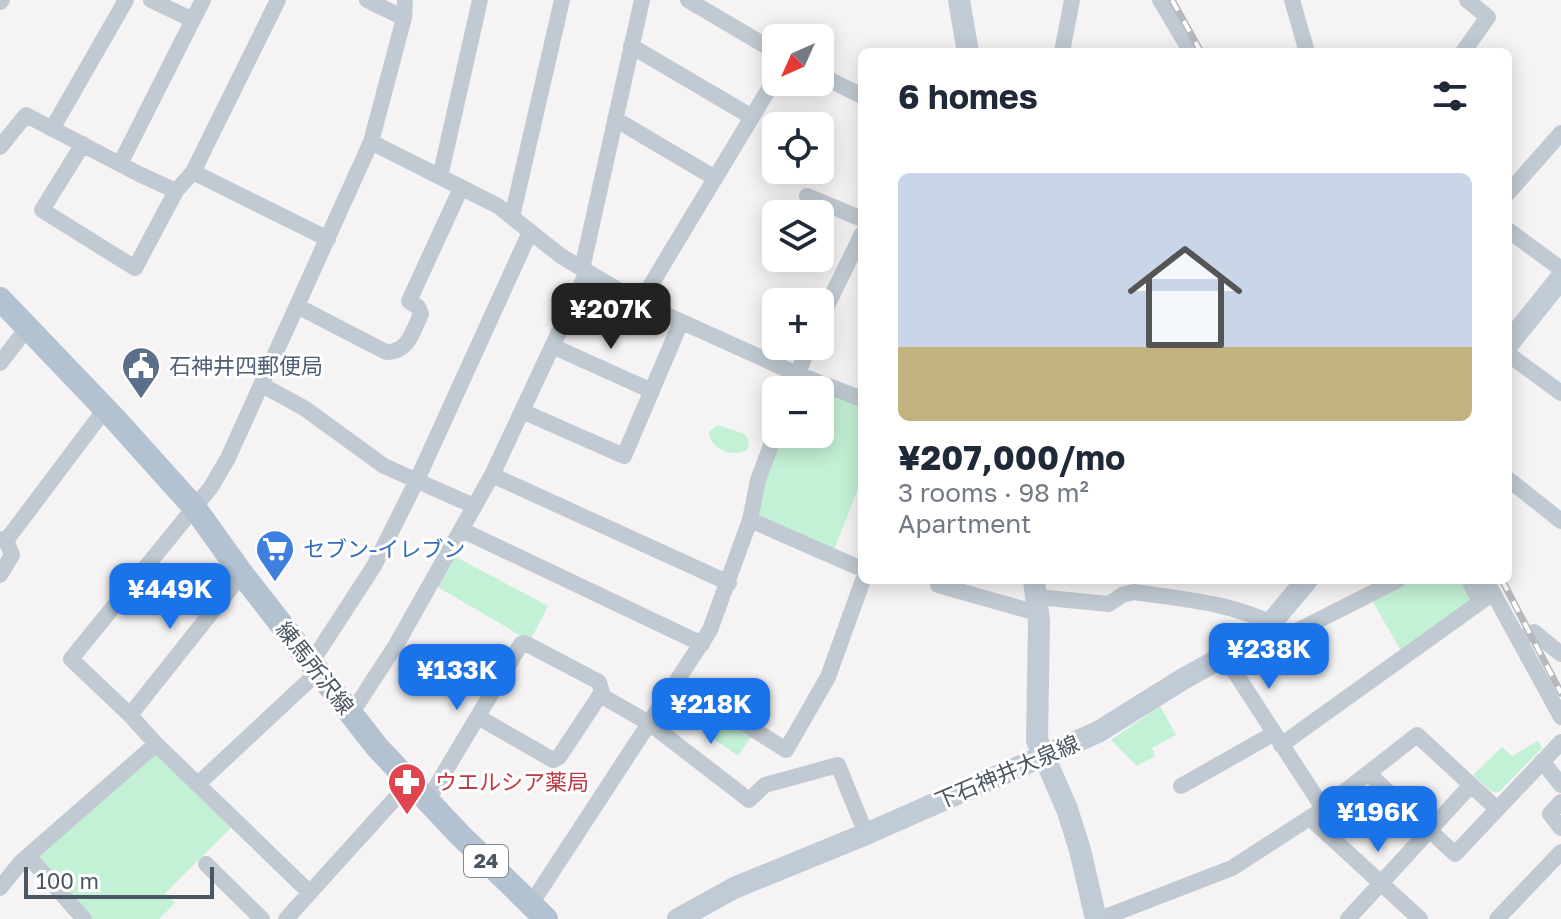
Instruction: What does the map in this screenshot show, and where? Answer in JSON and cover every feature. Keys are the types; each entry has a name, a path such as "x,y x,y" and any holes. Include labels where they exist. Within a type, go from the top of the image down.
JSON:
{"main road":[{"path":"959,0 967,48"},
{"path":"1512,339 1561,278"},
{"name":"練馬所沢線","path":"0,299 106,408 194,507 351,714 410,782 538,914"},
{"name":"下石神井大泉線","path":"692,916 734,888 1098,732 1183,679 1225,657 1266,628 1304,584"},
{"path":"1037,596 1037,740 1071,819 1098,919"}],"street":[{"path":"52,129 126,0"},
{"path":"151,0 193,20"},
{"path":"120,164 203,0"},
{"path":"83,144 42,210 135,268 176,191 193,172 278,0"},
{"path":"367,0 404,18"},
{"path":"309,892 71,659 211,487 228,458 371,142 404,18 405,0"},
{"path":"440,177 480,0"},
{"path":"512,217 562,0"},
{"path":"351,714 396,645 492,475 584,271 642,0"},
{"path":"688,0 762,44"},
{"path":"1063,48 1072,0"},
{"path":"1160,0 1189,48"},
{"path":"1292,0 1306,48"},
{"path":"1466,48 1488,17 1467,0"},
{"path":"631,46 752,117"},
{"path":"834,82 858,94"},
{"path":"640,303 765,96"},
{"path":"0,147 26,115 176,191"},
{"path":"615,119 715,178"},
{"path":"1512,188 1561,133"},
{"path":"371,142 498,206 584,271 783,376"},
{"path":"193,172 328,239"},
{"path":"297,306 386,352 406,346 421,314 418,307 409,301 461,188"},
{"path":"807,196 858,217"},
{"path":"198,784 315,668 374,566 417,480 530,232"},
{"path":"1512,233 1561,269"},
{"path":"834,291 858,242"},
{"path":"522,411 624,456 681,322"},
{"path":"0,363 28,327"},
{"path":"552,346 652,391"},
{"path":"1512,357 1561,393"},
{"path":"262,385 304,408 384,466 474,506"},
{"path":"834,392 858,398"},
{"path":"0,575 12,555 3,540 106,408"},
{"path":"538,914 649,723 710,630 750,520 758,480 770,448"},
{"path":"492,475 729,583"},
{"path":"1512,482 1561,521"},
{"path":"750,520 858,567"},
{"path":"462,530 702,644"},
{"path":"130,715 242,574"},
{"path":"677,681 786,750 828,677 862,584"},
{"path":"938,585 1030,611 1037,596 1109,604 1124,588 1249,613 1283,638 1390,584"},
{"path":"1181,786 1277,740 1486,592 1519,639 1561,717"},
{"path":"1519,639 1534,632 1561,654"},
{"path":"428,800 521,644 525,643 599,682 600,695 559,757 553,760 478,717"},
{"path":"1225,657 1277,740 1316,813 1381,884 1420,919"},
{"path":"600,695 649,723 749,800 765,785 838,765 866,834"},
{"path":"1098,919 1232,868 1316,813 1417,735 1496,808"},
{"path":"1369,774 1455,854 1561,742"},
{"path":"0,888 28,856 156,744"},
{"path":"1542,761 1561,785"},
{"path":"286,919 410,782"},
{"path":"1348,919 1471,785"},
{"path":"1561,802 1550,814 1561,828"},
{"path":"1497,919 1561,852"},
{"path":"28,856 84,919"},
{"path":"206,864 262,919"}],"green space":[{"path":"834,395 858,404 858,488 833,553 756,520 757,500 774,448 834,448"},
{"path":"718,425 745,434 749,443 747,450 729,452 713,443 709,432"},
{"path":"454,556 548,606 530,641 436,586"},
{"path":"1401,584 1466,584 1473,598 1401,651 1371,599"},
{"path":"682,692 752,735 738,756 670,708"},
{"path":"1160,706 1176,735 1152,748 1155,756 1137,766 1111,740"},
{"path":"1538,741 1542,748 1499,792 1492,792 1473,775 1502,747 1512,756"},
{"path":"155,750 234,825 165,893 175,903 159,919 89,919 34,855"}],"railway":[{"path":"1172,0 1199,48"},
{"path":"1504,584 1561,693"}],"place":[{"name":"石神井四郵便局","path":"141,400"},
{"name":"セブン-イレブン","path":"275,583"},
{"name":"ウエルシア薬局","path":"407,816"}]}
